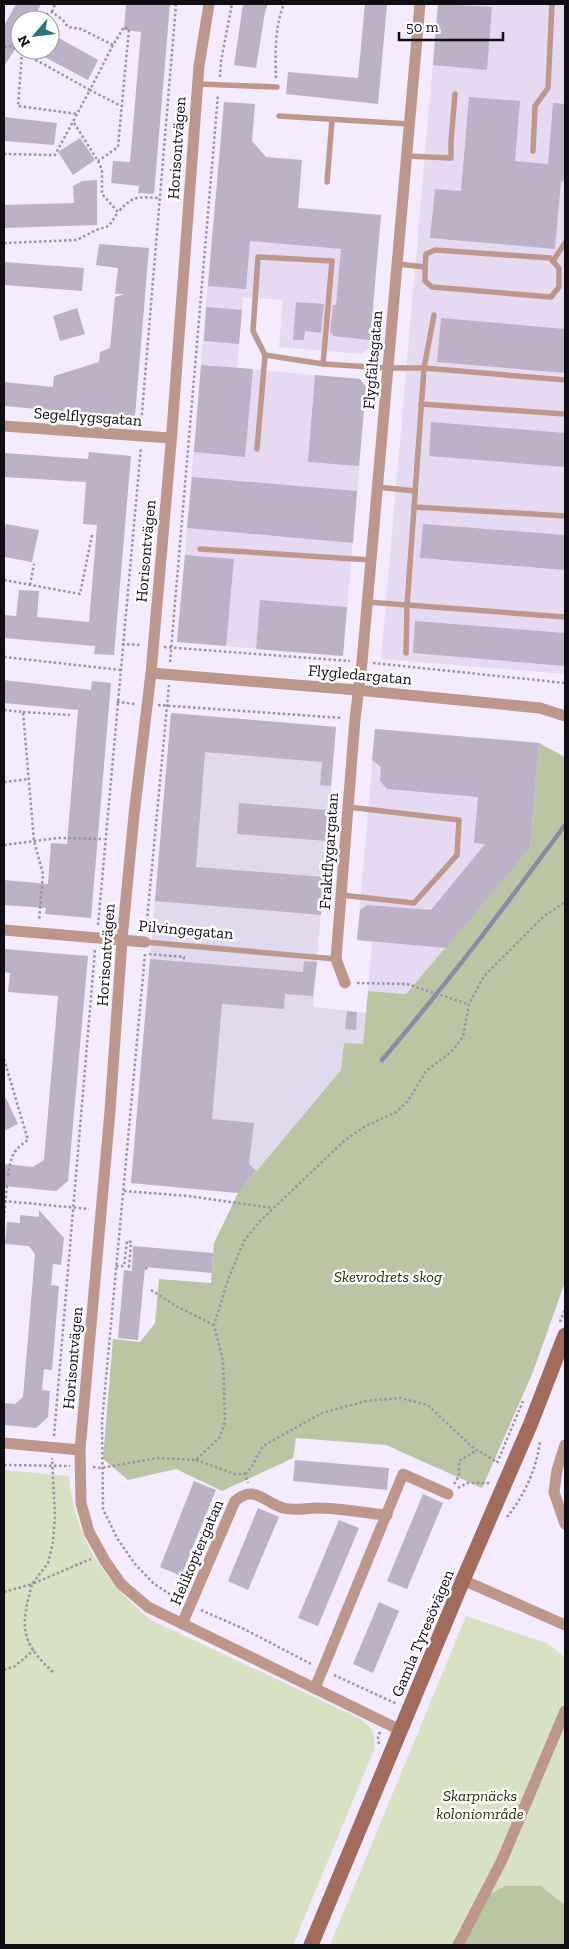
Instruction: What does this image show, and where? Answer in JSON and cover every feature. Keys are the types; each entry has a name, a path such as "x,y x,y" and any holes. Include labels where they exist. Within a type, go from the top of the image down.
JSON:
{"street":[{"name":"Horisontvägen","path":"210,4 198,84 151,673 134,815 122,940 112,1092 80,1450 81,1503 89,1532 102,1555 121,1584 148,1607 400,1730"},
{"name":"Flygfältsgatan","path":"355,719 362,662 420,4"},
{"name":"Segelflygsgatan","path":"4,426 170,438"},
{"name":"Flygledargatan","path":"151,673 358,690 540,708 565,716"},
{"name":"Fraktflygargatan","path":"345,983 336,959 355,719"},
{"name":"Pilvingegatan","path":"4,930 122,940 145,948"},
{"name":"Gamla Tyresövägen","path":"311,1945 463,1580 531,1423 565,1334"},
{"path":"4,1443 80,1450"},
{"path":"565,1445 557,1470 554,1492 565,1524"},
{"path":"314,1688 404,1474 448,1494"},
{"path":"251,1493 281,1508 292,1510 318,1508 387,1515"},
{"name":"Helikoptergatan","path":"182,1624 235,1501 242,1494 251,1493"},
{"path":"463,1580 565,1625"},
{"path":"458,1945 502,1860 565,1711"}],"lane":[{"path":"533,152 535,106 548,88 552,4"},
{"path":"198,84 277,87"},
{"path":"407,156 451,158 455,94"},
{"path":"279,116 409,124"},
{"path":"327,182 332,120"},
{"path":"553,261 565,243"},
{"path":"435,250 550,258 553,261 559,268 559,287 551,297 432,287 424,281 426,254 435,250"},
{"path":"257,449 265,355 253,331 258,257 332,260 323,364"},
{"path":"398,264 424,267"},
{"path":"406,653 407,606 421,404 424,368 434,315"},
{"path":"265,355 323,364 424,368 565,380"},
{"path":"421,404 565,414"},
{"path":"377,487 415,490"},
{"path":"414,507 565,516"},
{"path":"200,549 371,560"},
{"path":"367,602 565,617"},
{"path":"341,895 414,903 457,855 459,820 348,807"},
{"name":"Pilvingegatan","path":"145,948 336,959"}],"path":[{"path":"54,1672 34,1650 25,1634 24,1613 32,1584 48,1563 53,1542 54,1516 51,1467 104,839 141,436 176,4"},
{"path":"232,4 221,61 167,706 102,1422 101,1468 103,1509 117,1538 135,1564 153,1583 172,1597 244,1629 322,1669 398,1704"},
{"path":"277,87 275,64 280,14 284,4"},
{"path":"60,18 68,27 81,29 113,45"},
{"path":"4,154 55,155 124,27 129,29 118,147 98,161"},
{"path":"21,60 18,106 78,114"},
{"path":"36,60 122,106"},
{"path":"74,122 102,170 102,194 118,212"},
{"path":"4,244 77,240 96,230 109,226 118,212 138,196 160,198"},
{"path":"4,580 80,594 92,535"},
{"path":"30,585 34,564"},
{"path":"122,644 362,662 565,683"},
{"path":"4,657 121,670"},
{"path":"117,702 355,719"},
{"path":"4,710 70,715"},
{"path":"23,712 34,841 43,874 38,932"},
{"path":"4,782 29,779"},
{"path":"4,844 58,838 104,839"},
{"path":"196,1460 220,1437 224,1421 223,1361 214,1324 228,1280 244,1241 273,1208 344,1141 364,1127 396,1112 408,1101 426,1071 451,1052 463,1037 469,1004 484,976 543,917 565,902"},
{"path":"145,948 184,956 183,962"},
{"path":"345,983 407,984 469,1004"},
{"path":"4,1059 28,1140 16,1148 10,1162 8,1179"},
{"path":"4,1218 7,1184"},
{"path":"124,1191 188,1196 273,1208"},
{"path":"5,1202 74,1207 100,1211"},
{"path":"116,1266 130,1267 131,1242 127,1241 124,1266"},
{"path":"145,1268 149,1269"},
{"path":"151,1290 178,1308 214,1324"},
{"path":"4,1465 101,1468 158,1458 196,1460 235,1474 245,1474 251,1468 263,1446 322,1413 366,1401 400,1398 428,1405 476,1451 497,1462"},
{"path":"448,1494 459,1476 459,1461 476,1451"},
{"path":"245,1474 251,1493"},
{"path":"448,1494 467,1483 485,1482 494,1484"},
{"path":"4,1592 32,1584 102,1555"},
{"path":"4,1670 14,1666 34,1650"}],"shaded area":[{"path":"438,4 565,4 565,674 381,659"},
{"path":"215,201 381,215 370,347 362,354 279,347 283,300 243,297 237,368 360,379 366,387 343,656 177,642"},
{"path":"171,713 336,727 313,1007 366,1013 364,1045 344,1043 341,1070 238,1193 131,1183"},
{"path":"375,729 539,743 530,848 406,994 368,991 372,942 357,940"}],"green space":[{"name":"Skevrodrets skog","path":"539,743 565,757 565,1282 533,1372 482,1488 386,1445 296,1438 293,1458 222,1491 176,1469 128,1480 103,1459 113,1339 140,1342 155,1323 159,1279 211,1283 214,1243 238,1193 341,1070 344,1043 363,1044 368,991 406,994 530,848"},
{"path":"4,1470 69,1476 72,1499 78,1519 94,1557 119,1589 151,1620 359,1718 372,1731 374,1735 374,1750 293,1945 4,1945"},
{"name":"Skarpnäcks koloniområde","path":"466,1616 549,1644 565,1658 565,1905 541,1886 460,1945 330,1945"},
{"path":"505,1886 541,1886 565,1905 565,1945 460,1945 490,1894"}],"building":[{"path":"16,4 41,4 38,10 13,10"},
{"path":"126,4 170,4 154,194 138,193 139,186 111,183 113,161 130,162 141,32 124,30"},
{"path":"243,4 268,4 256,68 234,65"},
{"path":"365,4 387,4 378,104 286,94 288,72 358,78"},
{"path":"438,4 492,7 487,70 433,65"},
{"path":"10,15 10,57 4,66 4,26"},
{"path":"60,39 98,60 88,80 50,60 60,60"},
{"path":"469,97 520,101 515,161 548,164 553,103 565,104 565,182 561,181 555,249 430,238 435,189 461,191"},
{"path":"224,102 255,104 252,141 266,157 302,160 298,208 381,215 370,340 333,336 330,333 333,305 336,305 341,249 250,241 246,289 208,286"},
{"path":"4,117 57,123 54,145 4,141"},
{"path":"80,138 95,160 73,175 58,152"},
{"path":"97,180 97,225 4,228 4,205 74,203 73,186 82,181"},
{"path":"99,244 149,248 134,428 93,424 94,414 4,406 4,382 53,387 54,376 99,362 100,352 110,348 115,297 124,294 115,294 118,268 96,265"},
{"path":"4,262 84,268 82,291 4,285"},
{"path":"296,302 324,304 321,333 305,331 304,340 293,340"},
{"path":"206,307 242,310 239,344 204,341"},
{"path":"77,308 85,334 60,341 53,316"},
{"path":"441,318 565,329 565,373 437,362"},
{"path":"201,365 253,369 245,457 194,452"},
{"path":"315,375 360,379 366,387 359,466 308,462"},
{"path":"431,422 565,433 565,467 429,456"},
{"path":"89,452 131,456 114,655 94,654 95,646 4,638 4,615 16,616 19,590 39,591 37,617 89,622 97,525 83,524 86,482 4,477 4,453 88,459"},
{"path":"192,477 357,491 353,543 187,528"},
{"path":"6,524 39,530 32,562 4,557"},
{"path":"423,524 565,535 565,570 420,558"},
{"path":"185,555 234,559 226,646 177,642"},
{"path":"260,600 347,607 343,656 256,649"},
{"path":"415,621 565,633 565,666 413,653"},
{"path":"4,680 91,690 92,681 111,683 91,918 45,914 46,908 4,905 4,880 48,884 51,843 67,844 78,710 4,703"},
{"path":"171,713 336,727 331,786 320,785 322,762 205,752 196,867 324,877 321,915 155,901"},
{"path":"375,729 539,743 530,848 446,948 357,940 360,910 367,905 431,910 485,844 474,843 478,797 387,789 380,781 381,767 372,760"},
{"path":"239,803 329,810 327,841 237,834"},
{"path":"4,949 88,956 68,1181 56,1191 4,1186 4,1164 33,1167 44,1160 58,996 8,992 10,973 4,972"},
{"path":"150,959 303,972 304,961 317,962 313,996 285,994 284,1009 222,1004 212,1119 254,1123 249,1164 256,1171 238,1193 131,1183"},
{"path":"347,1011 357,1012 356,1030 345,1029"},
{"path":"4,1094 18,1124 4,1131"},
{"path":"39,1210 64,1238 61,1265 53,1264 51,1285 59,1286 52,1370 44,1369 42,1390 50,1391 48,1417 36,1428 4,1425 4,1403 15,1404 23,1397 35,1254 29,1246 5,1244 7,1222 20,1223 20,1215 39,1217"},
{"path":"133,1246 213,1253 212,1273 145,1267 138,1340 118,1338 124,1270 132,1271"},
{"path":"295,1460 389,1468 387,1490 293,1481"},
{"path":"194,1481 216,1490 181,1576 160,1567"},
{"path":"423,1494 443,1503 407,1589 387,1581"},
{"path":"258,1508 279,1517 248,1590 228,1581"},
{"path":"339,1520 359,1528 318,1626 298,1618"},
{"path":"379,1602 399,1611 373,1673 353,1664"}],"waterway":[{"path":"382,1060 453,973 565,825"}]}
